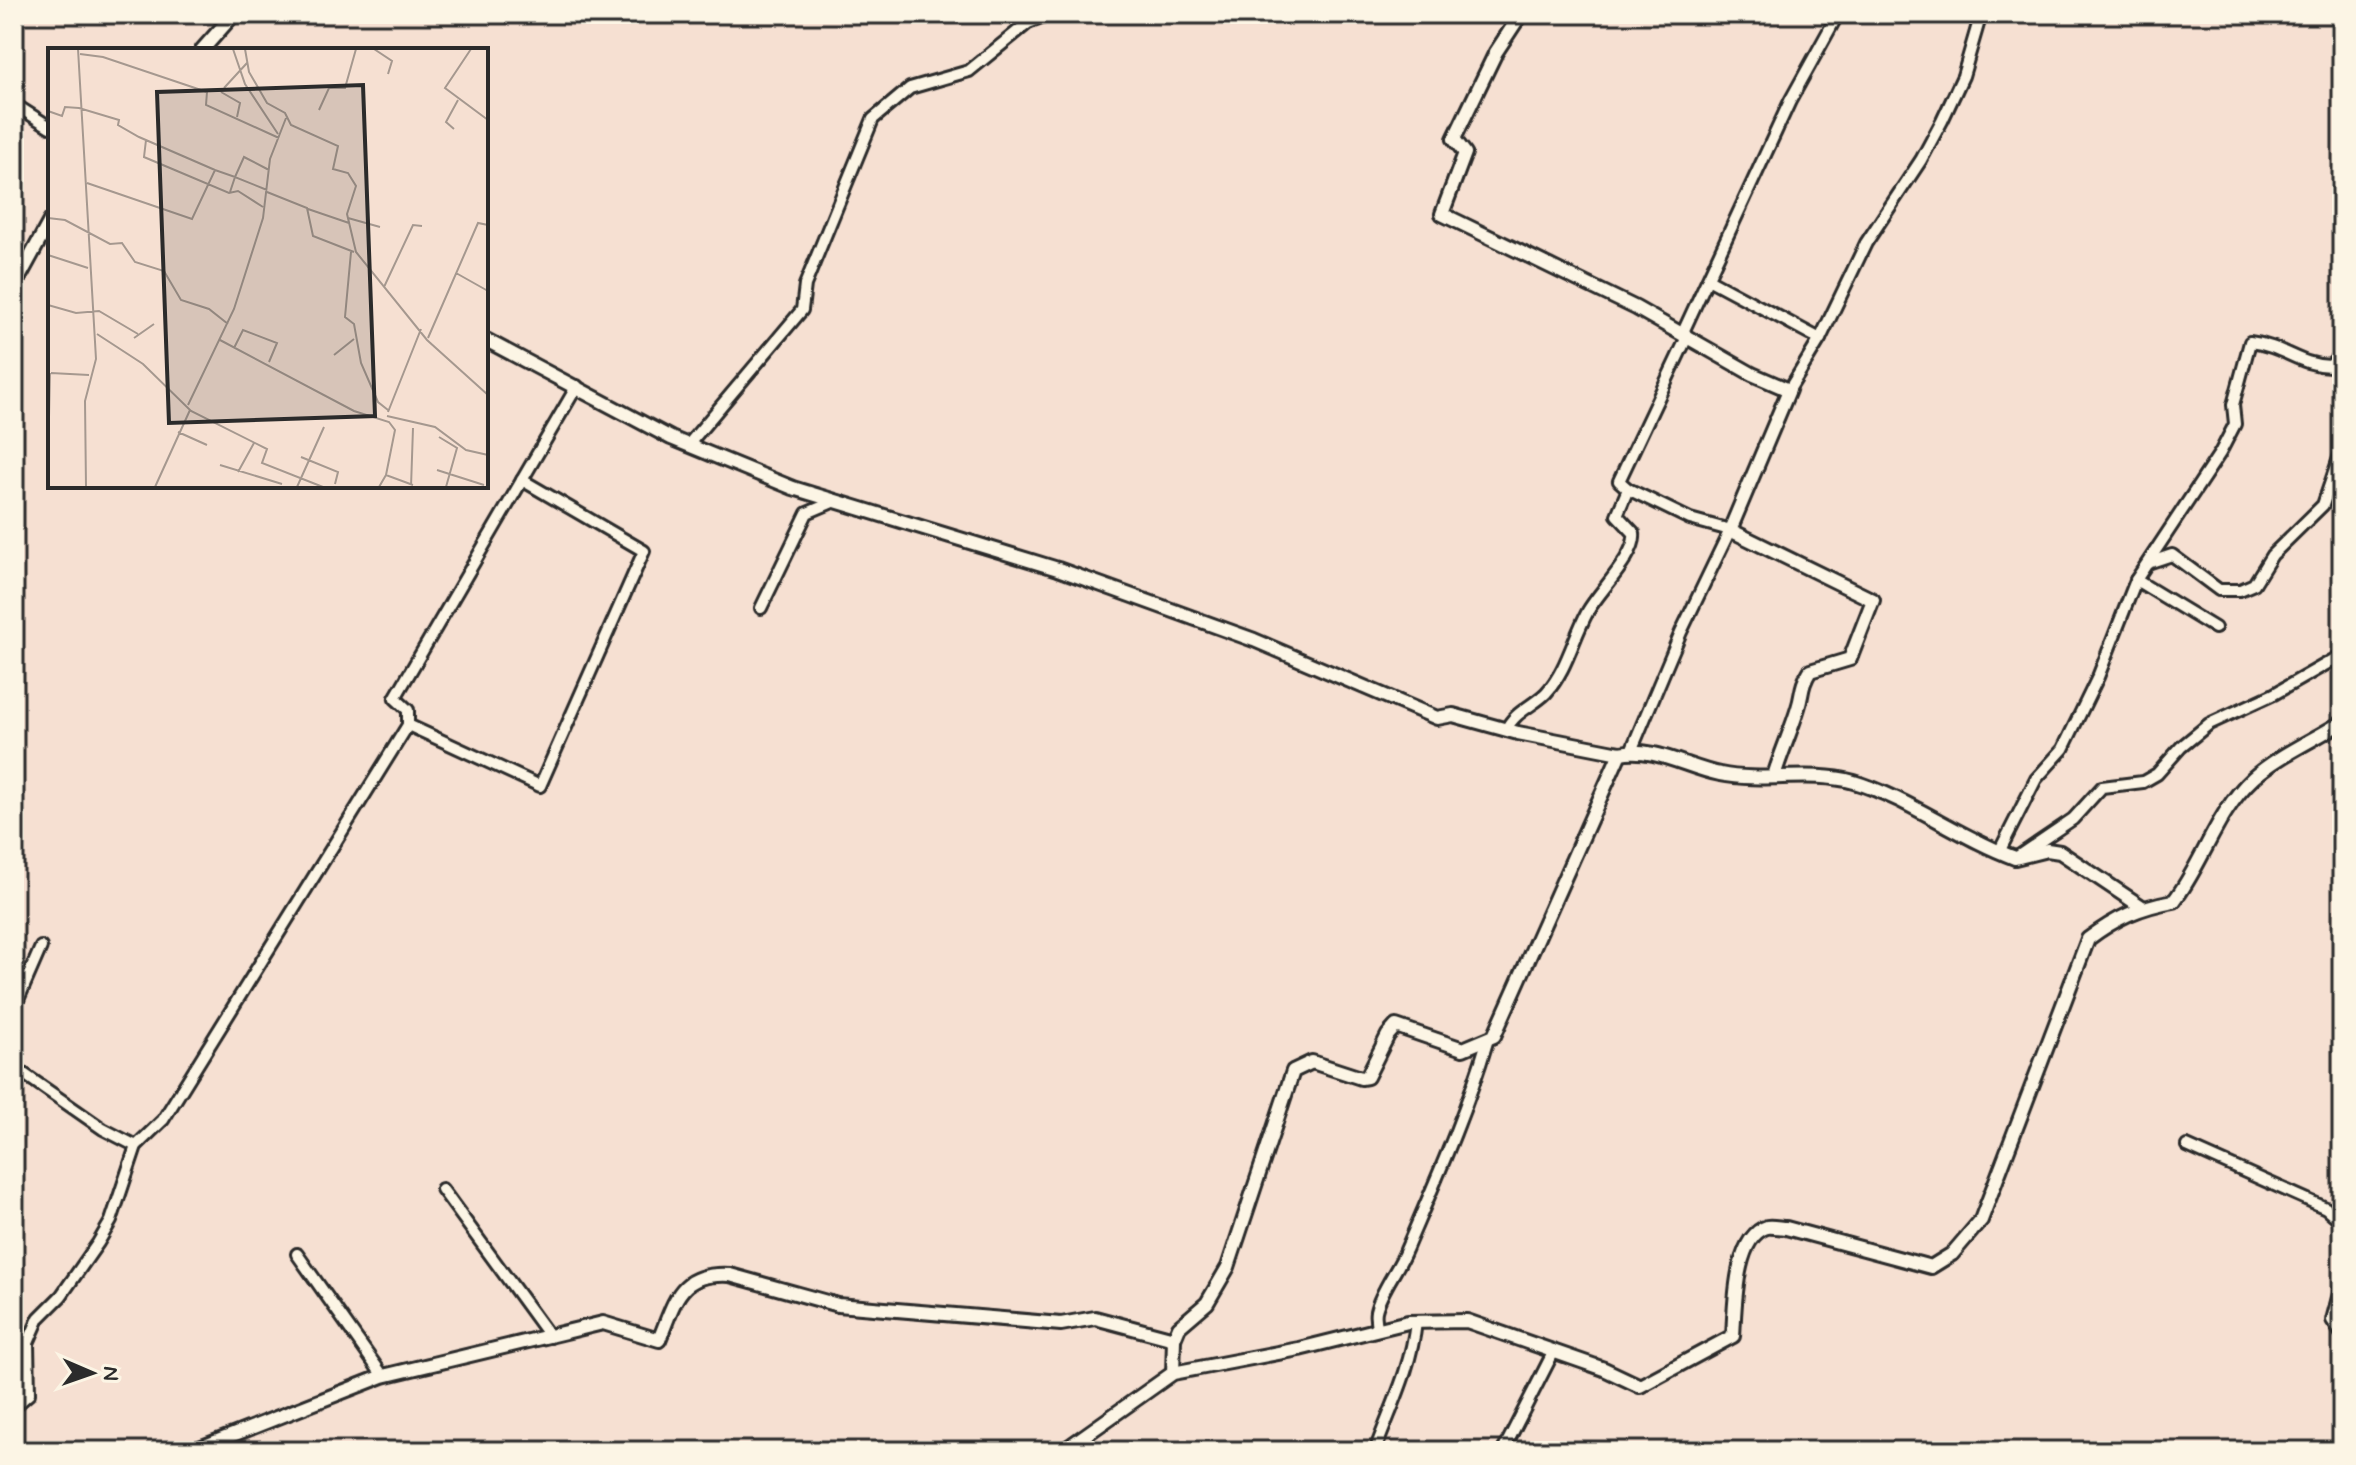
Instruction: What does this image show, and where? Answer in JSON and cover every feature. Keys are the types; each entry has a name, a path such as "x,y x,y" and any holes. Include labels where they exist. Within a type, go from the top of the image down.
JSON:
{"street":[{"path":"204,48 234,14"},
{"path":"688,445 802,310 805,285 873,119 910,88 969,71 1028,23 1052,14"},
{"path":"1521,14 1496,52 1454,139 1465,153 1442,214 1647,314 1789,390"},
{"path":"1774,776 1799,706 1800,687 1810,671 1850,659 1873,600 1730,530 1690,519 1628,489 1619,481 1687,337 1684,330 1790,101 1838,14"},
{"path":"1173,1373 1174,1339 1179,1327 1207,1303 1228,1267 1286,1083 1297,1066 1312,1062 1361,1078 1367,1077 1388,1035 1396,1026 1463,1049 1487,1042 1494,1036 1730,530 1789,390 1820,339 1866,243 1921,160 1942,121 1963,76 1981,14"},
{"path":"14,104 48,126"},
{"path":"14,287 48,225"},
{"path":"1708,279 1820,339"},
{"path":"488,341 688,445 833,502 1058,569 1254,640 1437,718 1453,715 1506,730 1680,760 1700,770 1734,777 1818,776 1855,782 2015,858 2047,850 2060,852 2142,907"},
{"path":"1999,852 2036,779 2063,749 2098,677 2136,580 2220,453 2235,424 2233,405 2250,342 2275,345 2311,366 2330,366 2342,354"},
{"path":"14,1407 29,1394 28,1343 39,1318 61,1296 111,1221 136,1146 163,1120 408,725 408,710 395,698 577,386"},
{"path":"2147,563 2172,555 2206,584 2219,590 2240,590 2254,584 2272,555 2323,505 2341,452"},
{"path":"408,725 540,786 644,551 522,480"},
{"path":"1506,730 1518,714 1545,693 1559,674 1588,611 1633,547 1634,533 1617,515 1628,489"},
{"path":"761,608 807,513 833,502"},
{"path":"2136,580 2215,628"},
{"path":"2015,858 2073,819 2102,787 2143,782 2157,774 2181,747 2209,724 2274,694 2342,655"},
{"path":"1063,1451 1173,1373 1416,1322 1467,1321 1554,1351 1640,1386 1733,1336 1737,1280 1745,1250 1752,1238 1767,1227 1786,1228 1931,1267 1952,1254 1981,1220 2088,939 2114,919 2142,907 2174,901 2191,879 2220,821 2254,778 2342,722"},
{"path":"14,1009 41,947"},
{"path":"1378,1329 1375,1319 1381,1298 1395,1276 1417,1225 1475,1083 1487,1042"},
{"path":"14,1067 103,1129 136,1146"},
{"path":"2187,1146 2326,1208 2342,1222"},
{"path":"442,1189 550,1337"},
{"path":"297,1254 383,1376"},
{"path":"192,1451 383,1376 603,1323 659,1340 681,1289 693,1279 712,1274 730,1275 838,1305 1061,1324 1095,1318 1174,1339"},
{"path":"2342,1282 2332,1320 2342,1335"},
{"path":"1375,1451 1398,1399 1413,1349 1416,1322"},
{"path":"1504,1449 1554,1351"}]}
